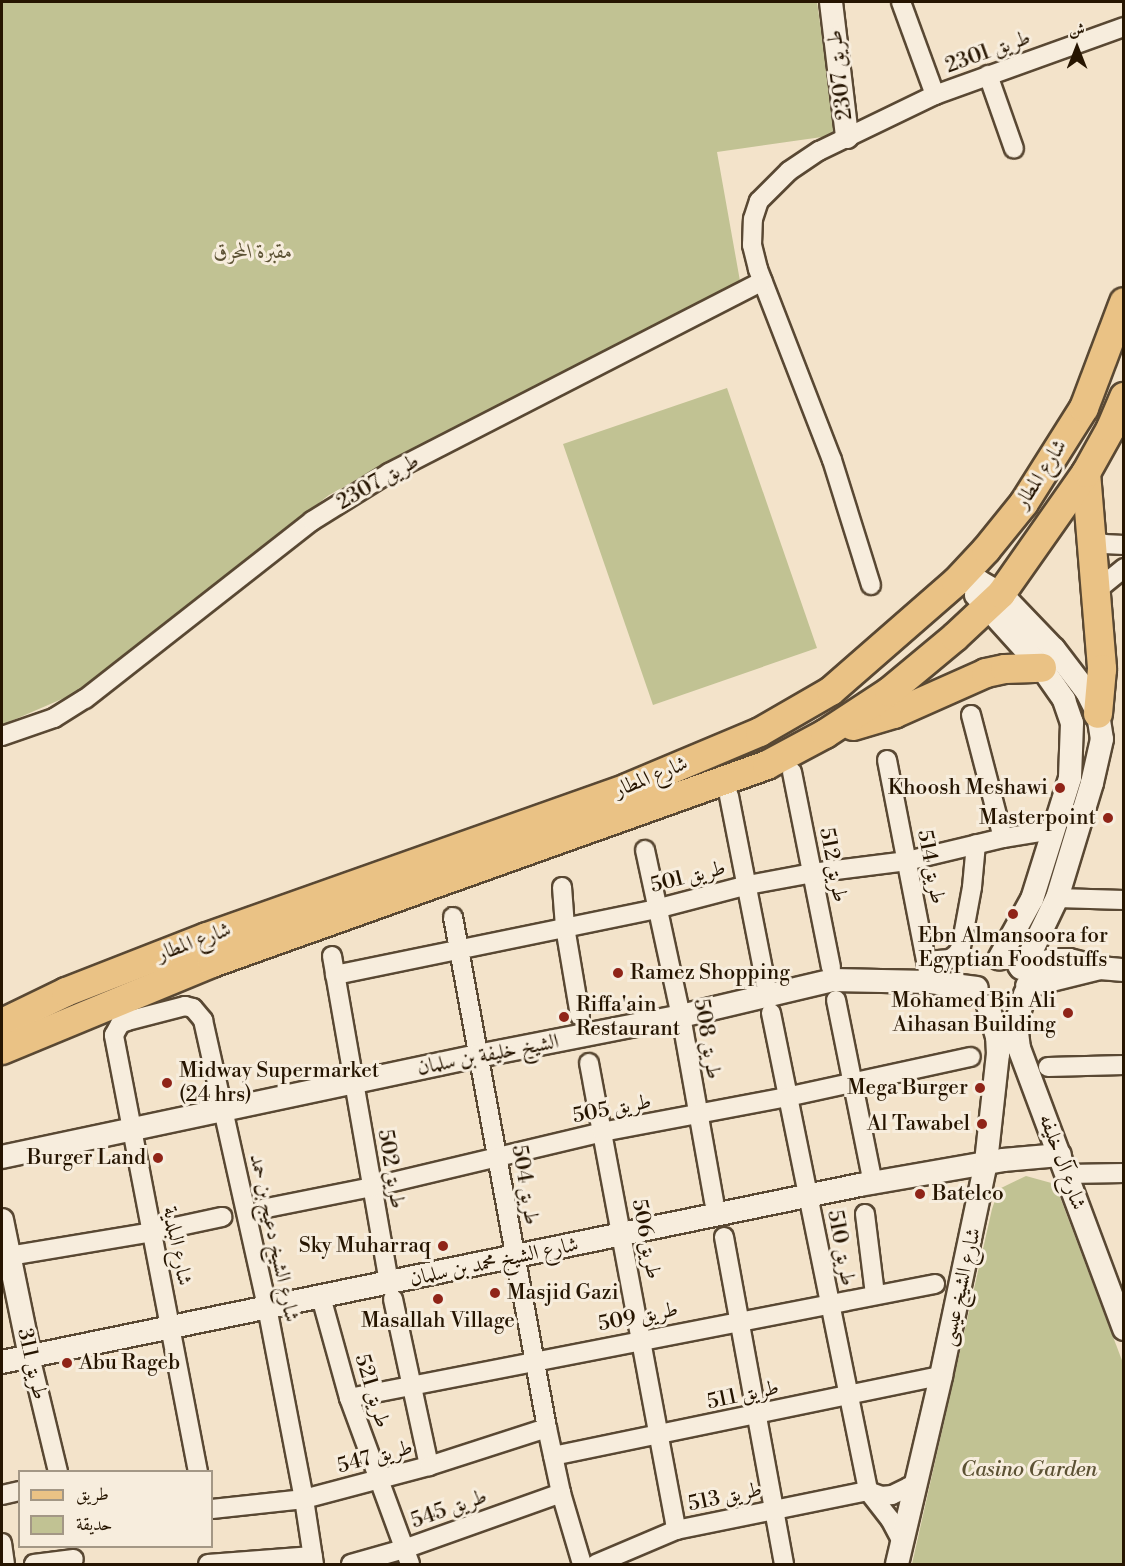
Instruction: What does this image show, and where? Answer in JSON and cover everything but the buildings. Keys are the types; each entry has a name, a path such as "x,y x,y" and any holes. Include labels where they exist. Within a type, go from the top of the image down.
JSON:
{"main road":[{"name":"شارع المطار","path":"5,1045 66,992 186,945 627,788 760,732 831,691 966,576 1024,502 1084,408 1124,302"},
{"name":"شارع المطار","path":"5,1045 212,963 767,765 825,734 889,692 955,638 994,600 1086,473 1111,428 1124,397"},
{"path":"1086,473 1097,590 1101,669 1098,714"},
{"path":"825,734 894,714 986,673 1005,669 1042,668"}],"street":[{"name":"طريق 2307","path":"831,2 847,137 819,151 789,171 759,201 753,219 752,245 762,281 832,460 871,585"},
{"name":"طريق 2301","path":"901,2 935,95"},
{"name":"طريق 2301","path":"847,137 935,95 1124,27"},
{"path":"988,75 1014,149"},
{"name":"طريق 2307","path":"2,745 85,699 304,526 359,491 389,473 762,281"},
{"path":"1093,538 1104,544 1124,545"},
{"path":"1097,590 1124,568"},
{"path":"966,576 975,593 994,600 1054,649 1087,692 1098,714 1101,739 1092,783 1057,898 1018,975"},
{"path":"994,600 1064,700 1072,723 1070,778 1032,899 1018,975"},
{"path":"971,715 1003,838"},
{"name":"طريق 2307","path":"2,736 26,730"},
{"name":"طريق 514","path":"887,760 928,972"},
{"name":"طريق 512","path":"792,772 831,967"},
{"name":"طريق 510","path":"729,796 828,1303 868,1491"},
{"name":"طريق 501","path":"335,975 656,909 748,885 812,873 907,861 1003,838 1053,831"},
{"path":"928,972 957,954 961,947 976,844"},
{"name":"طريق 508","path":"645,850 681,1016 714,1202"},
{"path":"562,886 565,927 580,1016"},
{"path":"1057,898 1124,900"},
{"name":"طريق 504","path":"453,917 547,1428 561,1493 582,1564"},
{"name":"طريق 502","path":"332,956 352,1083 392,1292 429,1466"},
{"path":"983,997 977,978 981,969 1018,975 1100,968 1124,970"},
{"name":"الشيخ خليفة بن سلمان","path":"2,1157 478,1056 681,1016 769,1004 833,980 928,972 983,997 999,1009 1010,1008 1019,1002 1018,975"},
{"name":"شارع آل خليفه","path":"1018,975 1017,1036 1124,1329"},
{"name":"شارع الشيخ عيسى","path":"897,1564 941,1376 986,1162 998,1054 997,1037 983,997"},
{"path":"836,1000 873,1184"},
{"name":"شارع الشيخ دعيج بن حمد","path":"116,1029 127,1021 177,1006 193,1008 203,1020 267,1307 304,1499 313,1560"},
{"name":"شارع البلدية","path":"116,1029 114,1035 198,1470"},
{"name":"طريق 505","path":"262,1209 372,1187 602,1132 787,1097 971,1057"},
{"name":"طريق 506","path":"589,1063 623,1235 676,1530"},
{"path":"1048,1067 1124,1065"},
{"name":"شارع الشيخ محمد بن سلمان","path":"2,1362 267,1307 321,1298 392,1292 514,1256 808,1195 986,1162 1063,1165"},
{"path":"1063,1165 1124,1173"},
{"path":"865,1214 875,1294"},
{"path":"9,1256 152,1232 222,1217"},
{"name":"طريق 311","path":"2,1220 30,1356 58,1470"},
{"path":"724,1237 784,1564"},
{"name":"طريق 509","path":"349,1398 642,1339 935,1284"},
{"name":"طريق 521","path":"321,1298 349,1398 407,1557"},
{"name":"طريق 511","path":"553,1456 941,1376"},
{"name":"طريق 547","path":"213,1509 304,1499 429,1466 547,1428"},
{"name":"طريق 513","path":"603,1563 676,1530 868,1491 882,1496 904,1491 915,1484"},
{"path":"2,1495 18,1491"},
{"path":"868,1491 891,1519 902,1542"},
{"name":"طريق 545","path":"351,1564 407,1557 561,1493"},
{"path":"2,1543 5,1564"},
{"path":"34,1564 74,1557"},
{"path":"207,1558 313,1560"}],"green space":[{"name":"مقبرة المحرق","path":"2,2 817,2 836,135 717,152 740,281 329,495 78,692 2,725"},
{"path":"727,388 817,648 653,705 563,444"},
{"name":"Casino Garden","path":"1026,1176 1055,1184 1123,1363 1123,1564 912,1564 992,1209 999,1189"}],"place":[{"name":"Khoosh Meshawi","path":"1060,788"},
{"name":"Masterpoint","path":"1108,818"},
{"name":"Ebn Almansoora for Egyptian Foodstuffs","path":"1013,914"},
{"name":"Ramez Shopping","path":"618,973"},
{"name":"Mohamed Bin Ali Aihasan Building","path":"1068,1013"},
{"name":"Riffa'ain Restaurant","path":"564,1017"},
{"name":"Midway Supermarket (24 hrs)","path":"167,1083"},
{"name":"Mega Burger","path":"980,1088"},
{"name":"Al Tawabel","path":"982,1124"},
{"name":"Burger Land","path":"158,1158"},
{"name":"Batelco","path":"920,1194"},
{"name":"Sky Muharraq","path":"443,1246"},
{"name":"Masjid Gazi","path":"495,1293"},
{"name":"Masallah Village","path":"438,1299"},
{"name":"Abu Rageb","path":"67,1363"}]}
